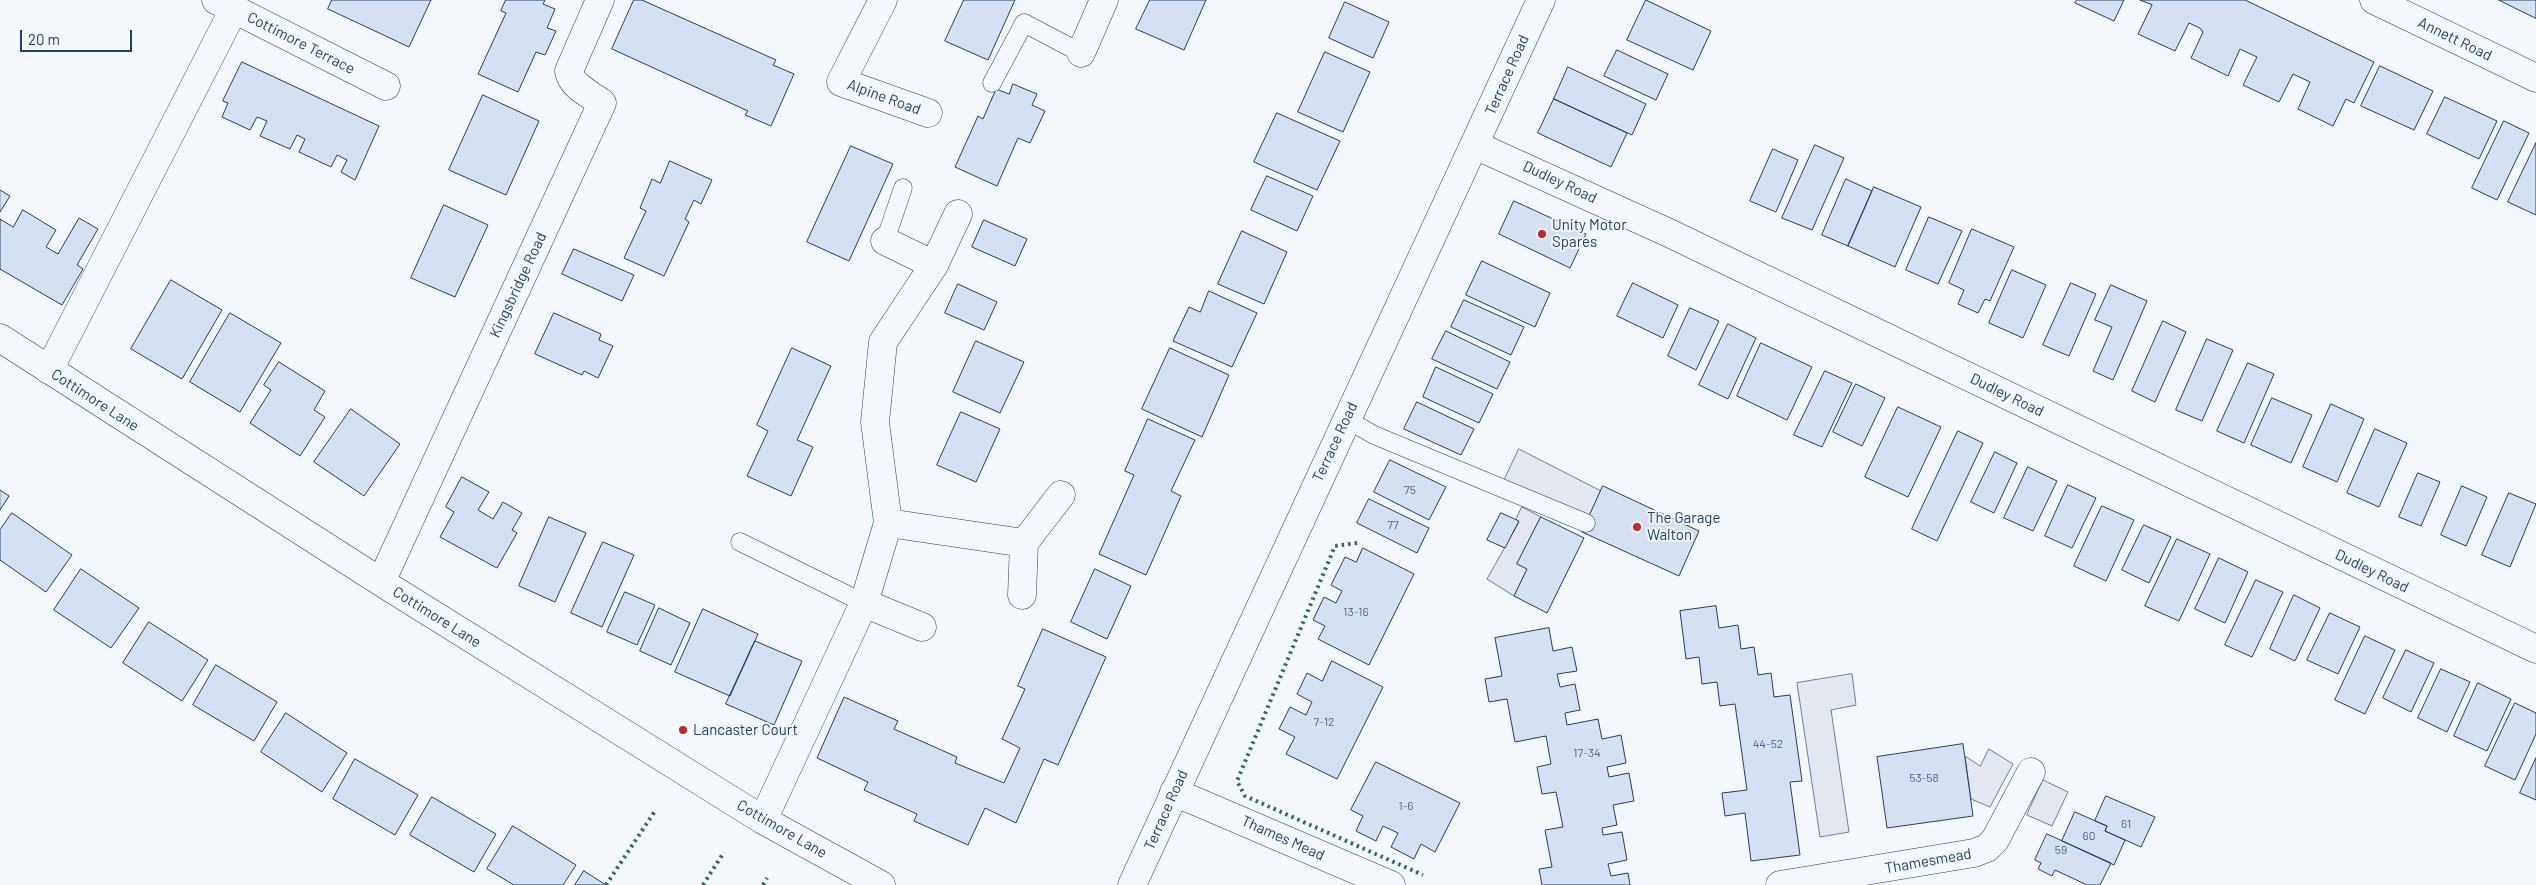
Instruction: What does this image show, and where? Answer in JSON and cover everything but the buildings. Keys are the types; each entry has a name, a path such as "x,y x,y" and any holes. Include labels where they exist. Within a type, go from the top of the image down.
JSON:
{"street":[{"name":"Kingsbridge Road","path":"381,582 602,103 574,83 570,78 569,71 600,0"},
{"name":"Alpine Road","path":"883,0 841,82 928,113"},
{"path":"1081,53 1104,0"},
{"name":"Terrace Road","path":"1132,885 1541,0"},
{"name":"Annett Road","path":"2374,0 2536,78"},
{"path":"49,370 225,5"},
{"name":"Cottimore Terrace","path":"225,5 386,86"},
{"name":"Dudley Road","path":"1475,145 1669,233 2536,649"},
{"path":"763,820 864,603 888,523 875,422 883,342 934,265 958,214"},
{"path":"885,241 934,265"},
{"name":"Cottimore Lane","path":"0,338 381,582 763,820 881,885"},
{"path":"1022,595 1024,543 1061,495"},
{"path":"888,523 1024,543"},
{"path":"864,603 922,627"},
{"name":"Thamesmead","path":"1780,885 1964,855 1987,848 2001,831 2031,772"},
{"name":"Thames Mead","path":"1174,792 1391,885"}],"lane":[{"path":"992,83 1024,23 1081,53"},
{"path":"885,241 903,188"},
{"path":"1346,419 1374,435 1586,523"},
{"path":"740,542 864,603"}],"shaded area":[{"path":"1519,449 1601,491 1586,523 1501,487"},
{"path":"1522,507 1541,517 1518,564 1527,569 1514,596 1487,579 1519,522 1516,520"},
{"path":"1852,674 1856,705 1831,710 1849,832 1820,837 1797,683"},
{"path":"1989,749 2013,764 1990,807 1971,799 1965,756 1980,766"},
{"path":"2043,780 2068,792 2052,826 2027,815"}],"hedge":[{"path":"1357,543 1335,546 1237,781 1245,796 1423,875"},
{"path":"606,885 655,811"},
{"path":"703,885 724,852"},
{"path":"763,885 767,878"}],"place":[{"name":"Unity Motor Spares","path":"1542,234"},
{"name":"The Garage Walton","path":"1637,527"},
{"name":"Lancaster Court","path":"683,730"}]}
